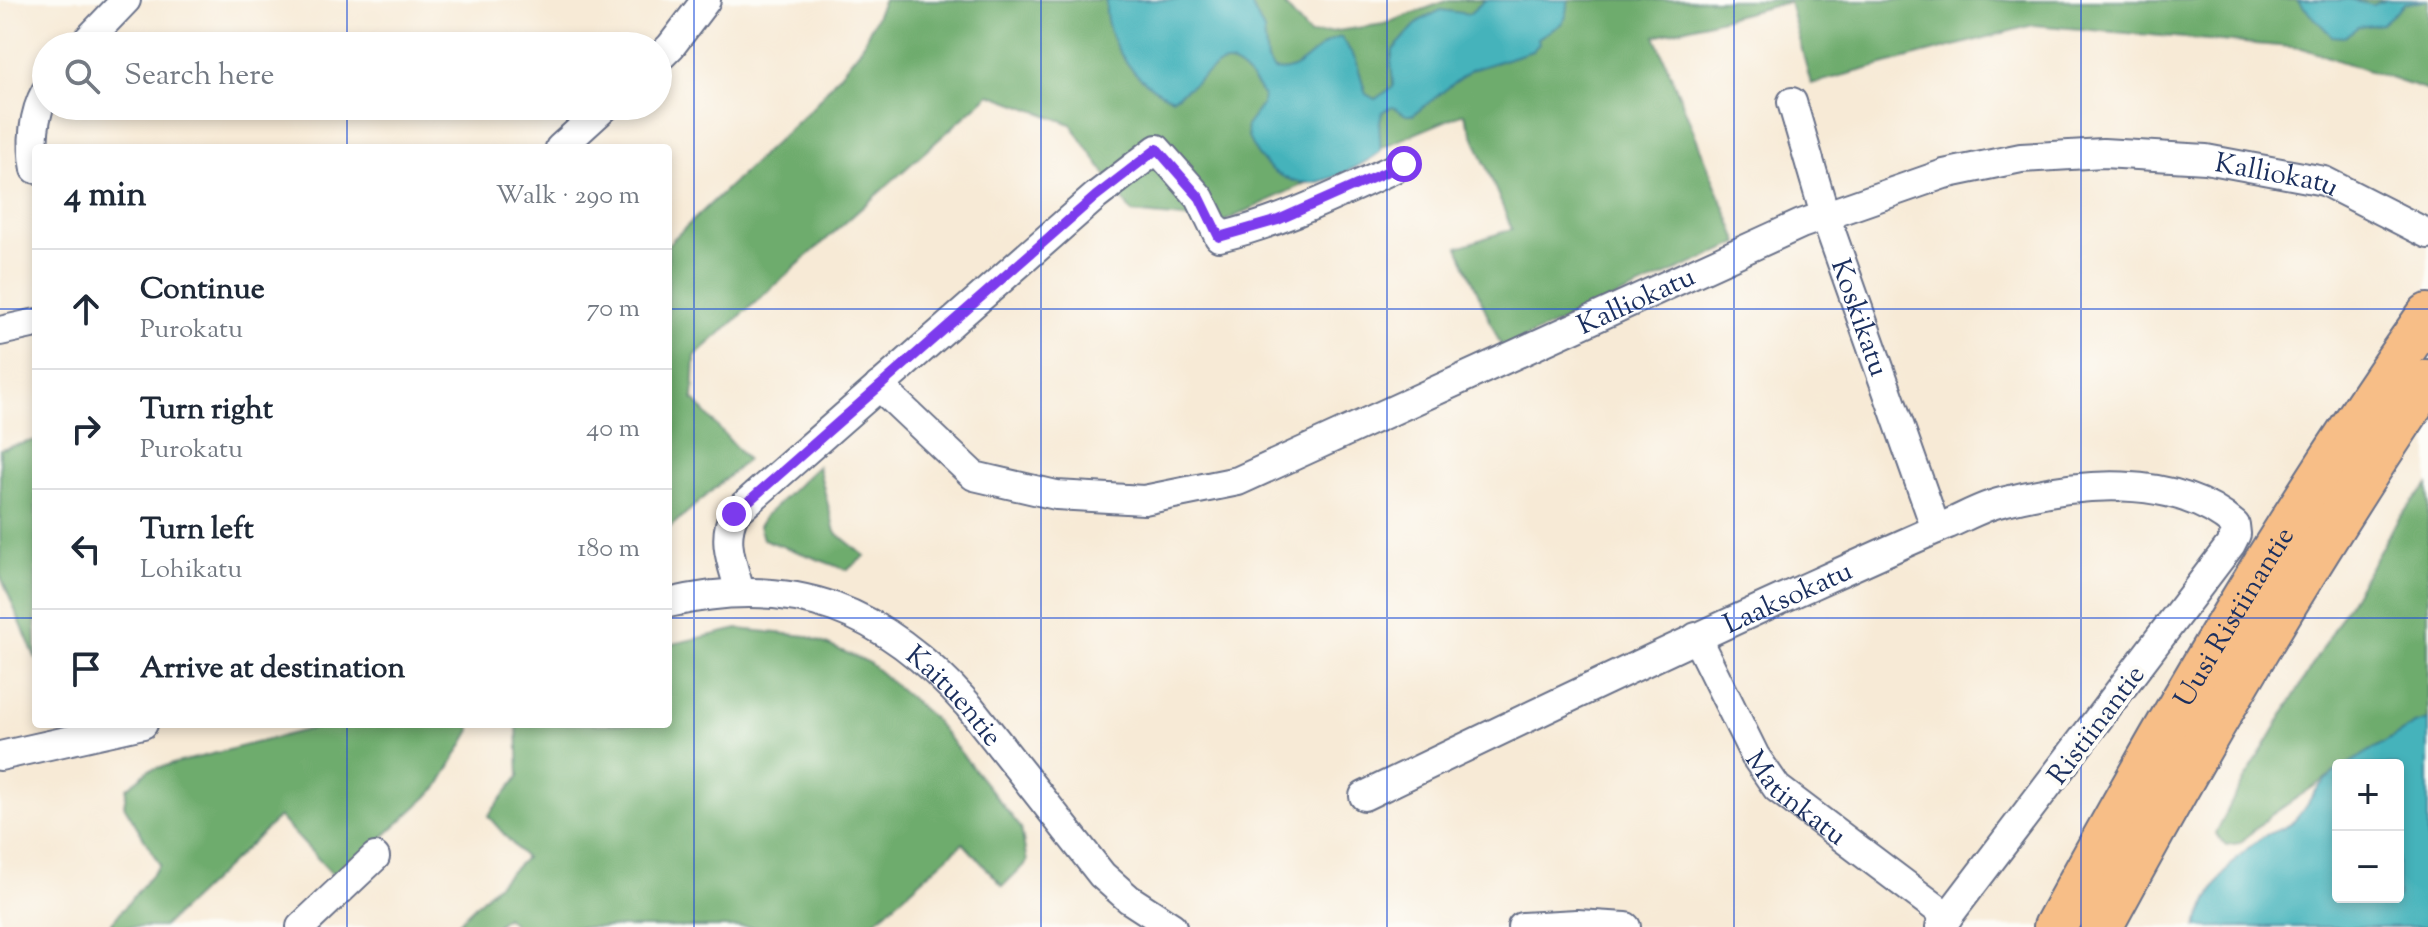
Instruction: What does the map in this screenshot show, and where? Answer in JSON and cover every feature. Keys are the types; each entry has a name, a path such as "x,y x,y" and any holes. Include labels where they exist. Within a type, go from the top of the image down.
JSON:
{"highway":[{"name":"Uusi Ristiinantie","path":"2055,927 2140,771 2269,555 2371,396 2428,315"},
{"name":"Uusi Ristiinantie","path":"2101,927 2226,701 2314,556 2428,381"}],"street":[{"path":"95,32 126,0"},
{"path":"672,45 706,0"},
{"name":"Koskikatu","path":"1792,102 1825,215 1936,529"},
{"path":"33,144 37,120"},
{"path":"564,144 591,120"},
{"path":"740,592 727,541 727,528 734,514 1096,196 1157,149 1200,198 1219,237 1278,220 1404,164"},
{"name":"Kalliokatu","path":"879,386 974,476 1056,495 1144,500 1238,481 1825,215 1944,174 2021,158 2103,153 2206,159 2324,181 2428,234"},
{"path":"0,331 32,324"},
{"name":"Laaksokatu","path":"1364,796 1696,637 1999,502 2073,487 2163,491 2190,499 2227,519"},
{"name":"Ristiinantie","path":"1944,922 2231,544 2236,534 2235,525 2227,519"},
{"name":"Kaituentie","path":"672,602 740,592 805,597 863,619 922,657 969,706 1102,875 1129,899 1172,927"},
{"name":"Matinkatu","path":"1696,637 1755,756 1777,788 1944,922"},
{"path":"0,756 125,728"},
{"path":"301,927 375,857"},
{"path":"1522,927 1577,924 1626,927"}],"green space":[{"path":"884,0 1280,0 1310,35 1384,24 1449,0 2428,0 2428,91 2302,48 2033,25 1811,84 1789,2 1655,36 1739,243 1502,348 1458,247 1512,229 1464,113 1376,150 1223,222 1132,213 1071,124 990,94 695,356 693,399 747,460 672,526 672,240 813,107 861,48"},
{"path":"32,441 32,650 0,575 0,449"},
{"path":"818,466 835,532 865,556 847,570 763,539 759,526 765,516"},
{"path":"2428,485 2428,720 2415,724 2357,759 2332,759 2332,774 2267,818 2240,843 2226,845 2216,834 2231,803 2399,518"},
{"path":"738,629 807,636 868,662 932,717 1021,828 1027,862 1003,886 963,843 869,927 516,927 506,917 495,927 453,927 525,858 488,816 519,776 517,728 672,728 672,644"},
{"path":"314,728 471,730 438,787 337,879 279,817 163,927 108,927 160,865 124,805 127,788 149,770"}],"water":[{"path":"1106,0 1249,0 1264,31 1267,61 1274,70 1292,68 1341,37 1356,60 1366,94 1375,99 1393,87 1393,50 1419,21 1441,10 1469,14 1485,0 1568,0 1568,9 1564,21 1538,38 1539,44 1532,51 1471,70 1413,115 1406,115 1393,107 1383,111 1380,152 1341,174 1305,183 1281,176 1254,149 1246,126 1262,105 1263,95 1238,66 1228,63 1219,65 1173,98 1159,91 1146,83 1124,59 1110,31"},
{"path":"2297,0 2349,0 2373,5 2386,0 2428,0 2405,4 2382,24 2358,27 2344,37 2332,36"},
{"path":"2428,720 2428,927 2196,927 2214,889 2229,867 2261,838 2291,824 2332,775 2332,903 2404,903 2404,759 2357,759 2415,724"}],"route":[{"path":"734,514 1096,196 1157,149 1200,198 1219,237 1278,220 1404,164"}]}
